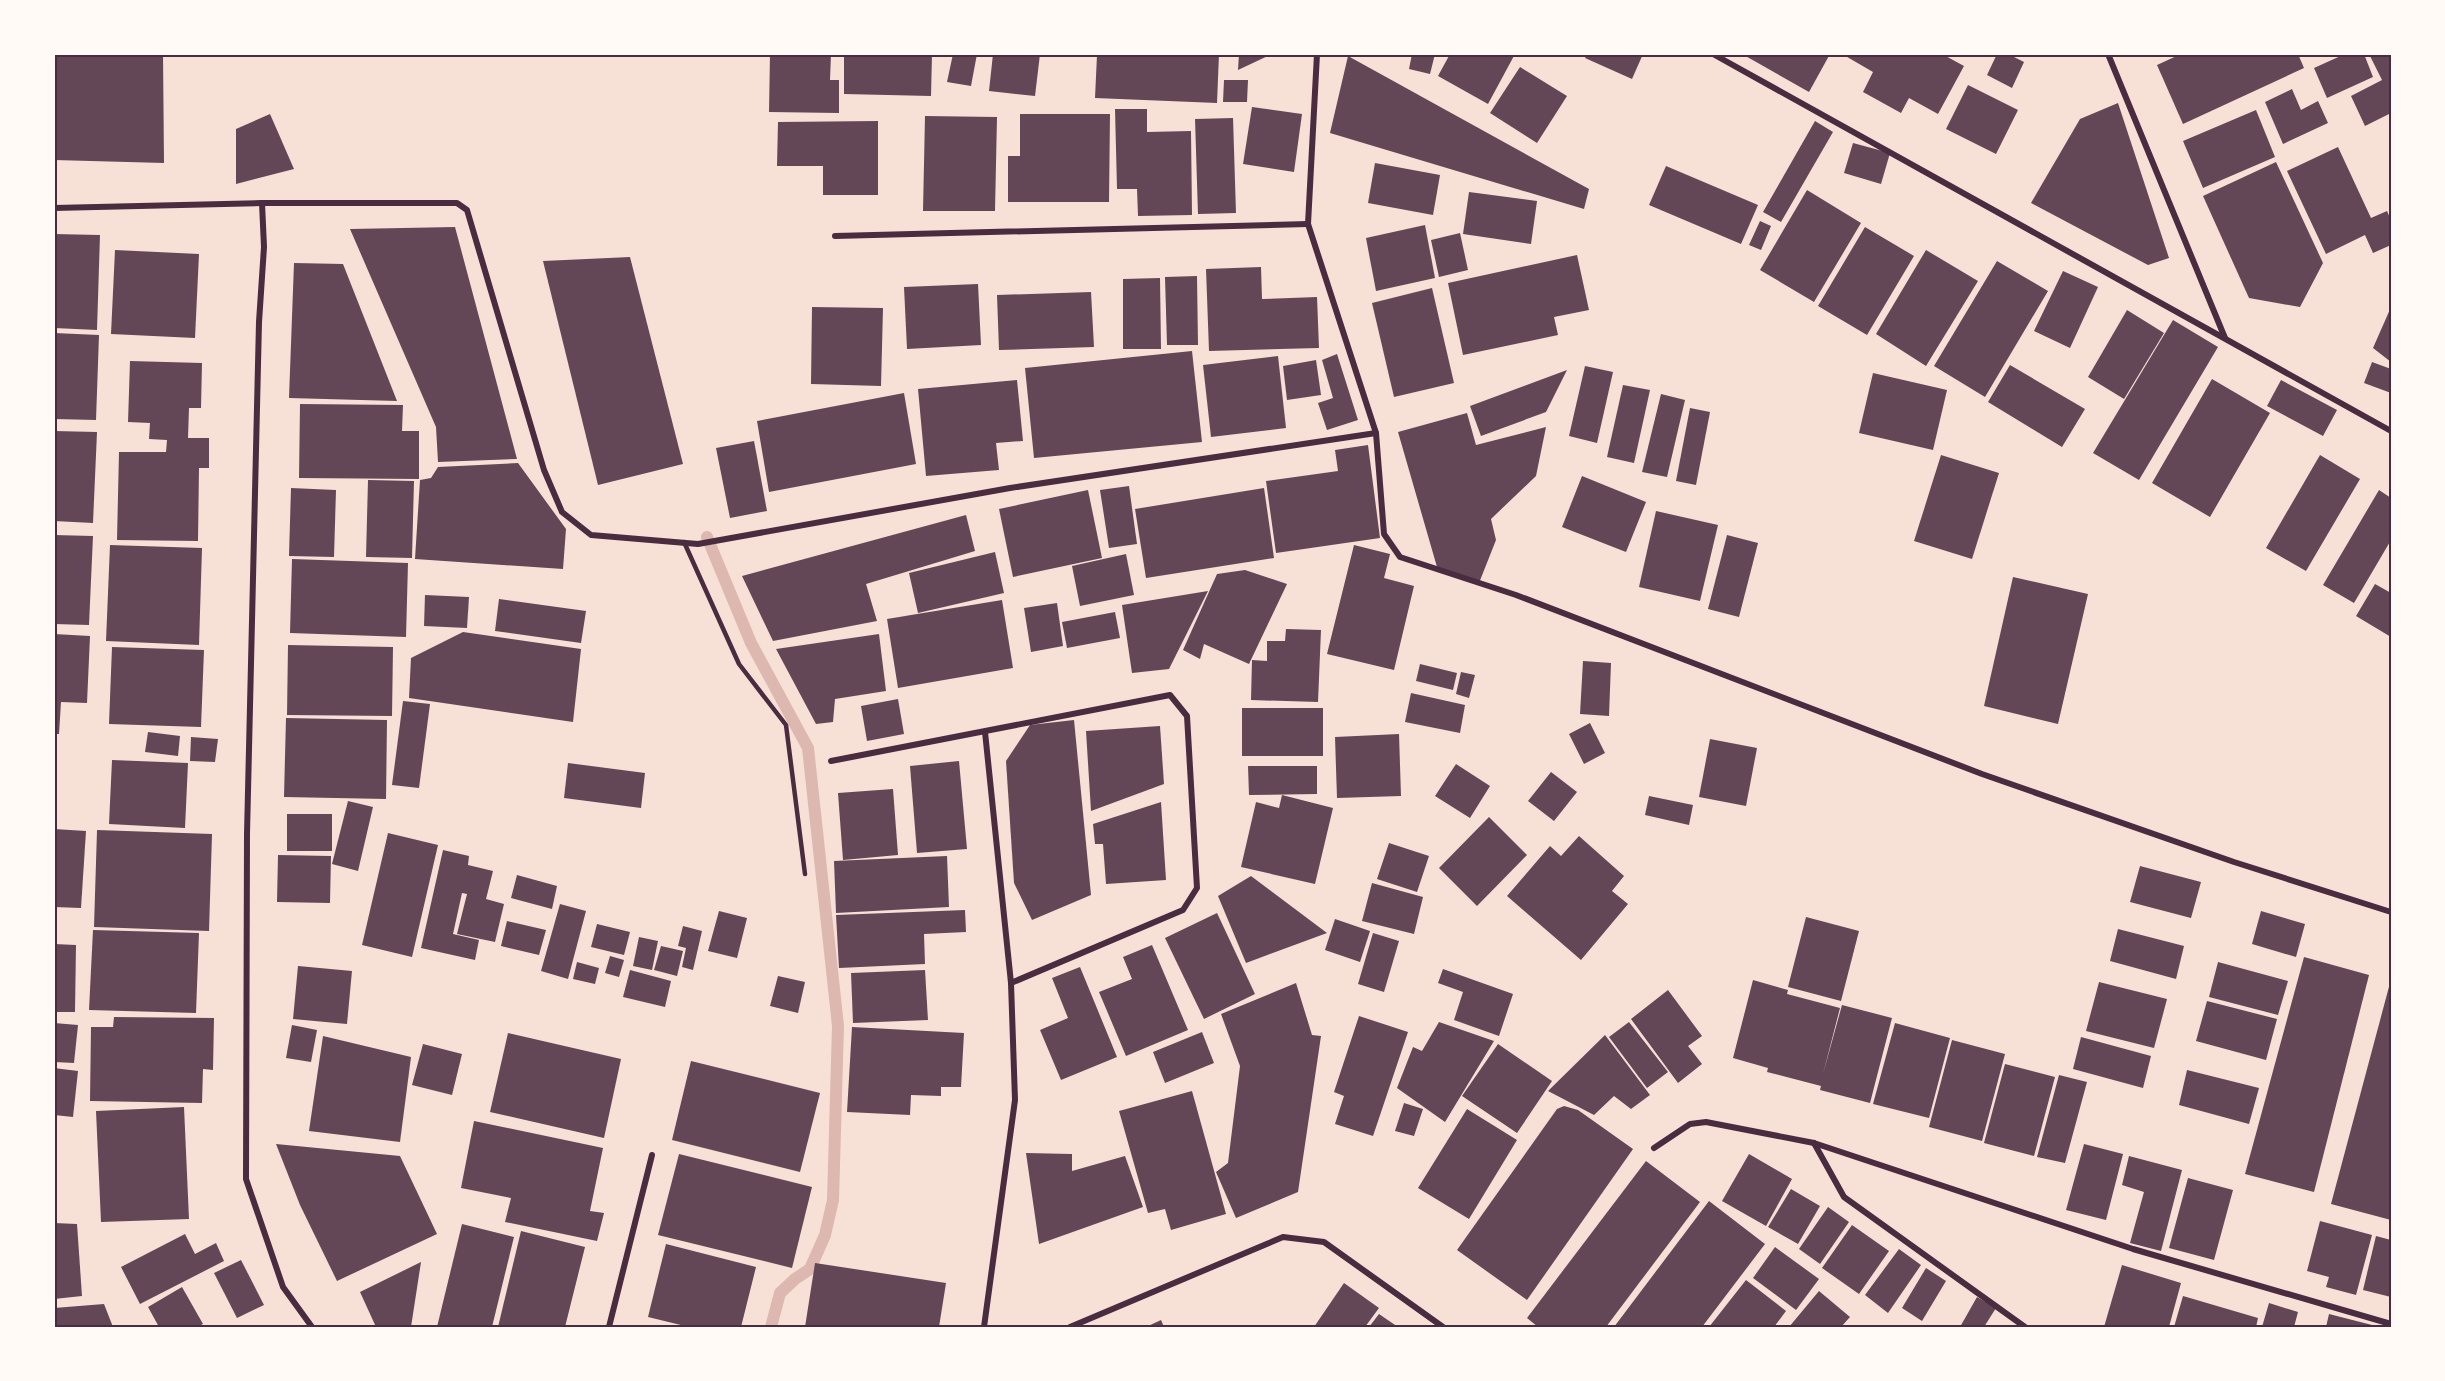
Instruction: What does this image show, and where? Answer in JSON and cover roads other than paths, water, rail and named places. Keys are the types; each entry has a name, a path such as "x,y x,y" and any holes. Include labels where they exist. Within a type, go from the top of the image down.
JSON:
{"street":[{"path":"1317,54 1308,224 1376,433 1384,534 1394,550 1409,561 1516,595 1982,774 2234,862 2391,912"},
{"path":"1713,54 2391,431"},
{"path":"2108,54 2226,339"},
{"path":"54,208 262,203 457,203 467,210 544,470 562,512 591,535 698,544 1010,488 1376,433"},
{"path":"262,203 264,247 259,322 247,834 246,1179 283,1287 312,1327"},
{"path":"835,236 1308,224"},
{"path":"831,761 1170,695 1187,716 1197,888 1183,910 1011,983"},
{"path":"984,1327 1015,1100 1011,983 985,732"},
{"path":"1654,1148 1690,1124 1706,1122 1814,1143 2133,1249 2391,1324"},
{"path":"1814,1143 1844,1197 2025,1327"},
{"path":"609,1327 651,1155"},
{"path":"1070,1327 1284,1237 1324,1242 1443,1327"}],"lane":[{"path":"684,542 739,664 786,725 805,874"}],"waterway":[{"path":"707,537 751,643 808,748 838,1026 833,1200 825,1235 810,1269 780,1293 771,1327"}]}
